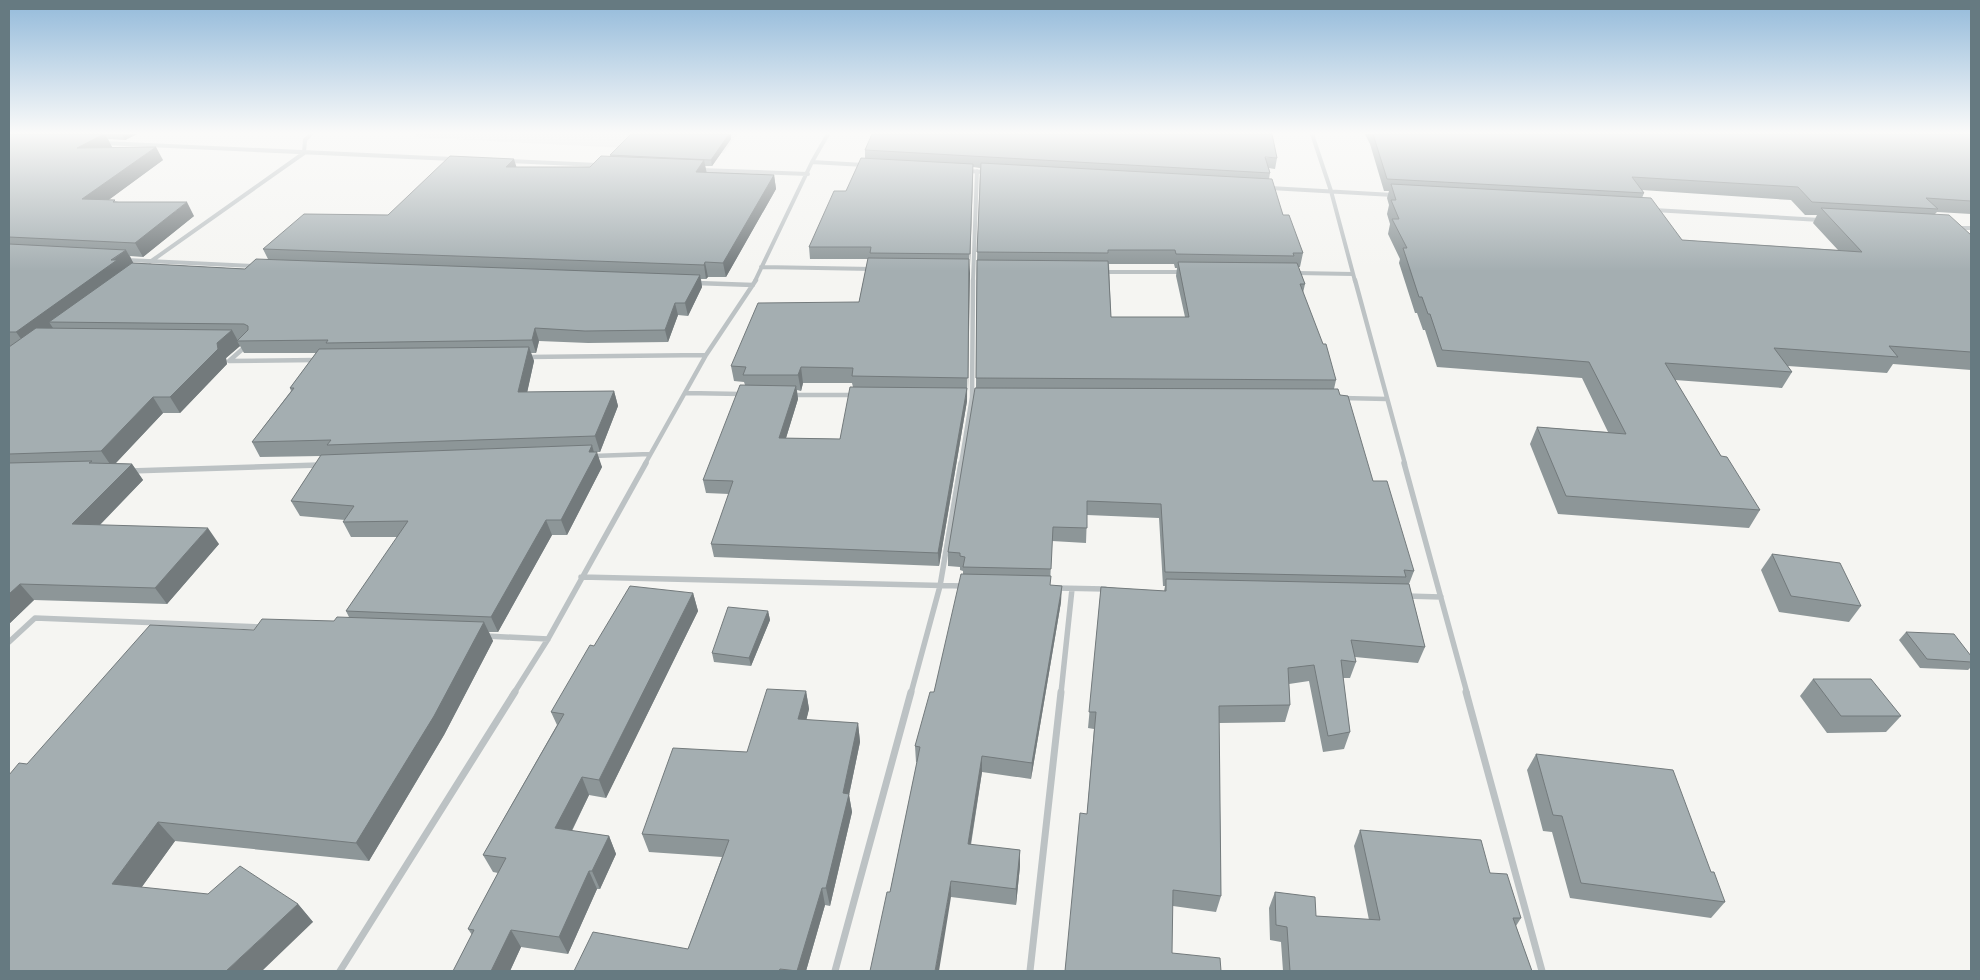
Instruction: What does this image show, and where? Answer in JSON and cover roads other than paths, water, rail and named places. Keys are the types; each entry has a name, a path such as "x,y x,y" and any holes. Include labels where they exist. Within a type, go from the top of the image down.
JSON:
{"street":[{"path":"143,267 266,180"},
{"path":"340,971 548,639 706,355 752,285 805,180"},
{"path":"836,971 940,586 972,397 973,271 978,180"},
{"path":"1327,180 1542,971"},
{"path":"1262,187 1400,195"},
{"path":"1646,210 1824,220"},
{"path":"1952,227 1971,228"},
{"path":"122,260 257,267"},
{"path":"761,267 877,269"},
{"path":"963,270 982,271"},
{"path":"1100,272 1187,272"},
{"path":"1295,273 1353,274"},
{"path":"686,282 752,285"},
{"path":"241,341 250,342 230,362 319,360"},
{"path":"518,357 706,355"},
{"path":"686,393 745,394"},
{"path":"785,394 864,396"},
{"path":"962,397 982,397"},
{"path":"1337,398 1387,399"},
{"path":"590,456 650,454"},
{"path":"127,471 324,465"},
{"path":"581,577 968,586"},
{"path":"1053,588 1112,590"},
{"path":"1030,971 1072,589"},
{"path":"1401,596 1441,597"},
{"path":"9,642 34,618 271,628"},
{"path":"479,636 548,639"}]}
